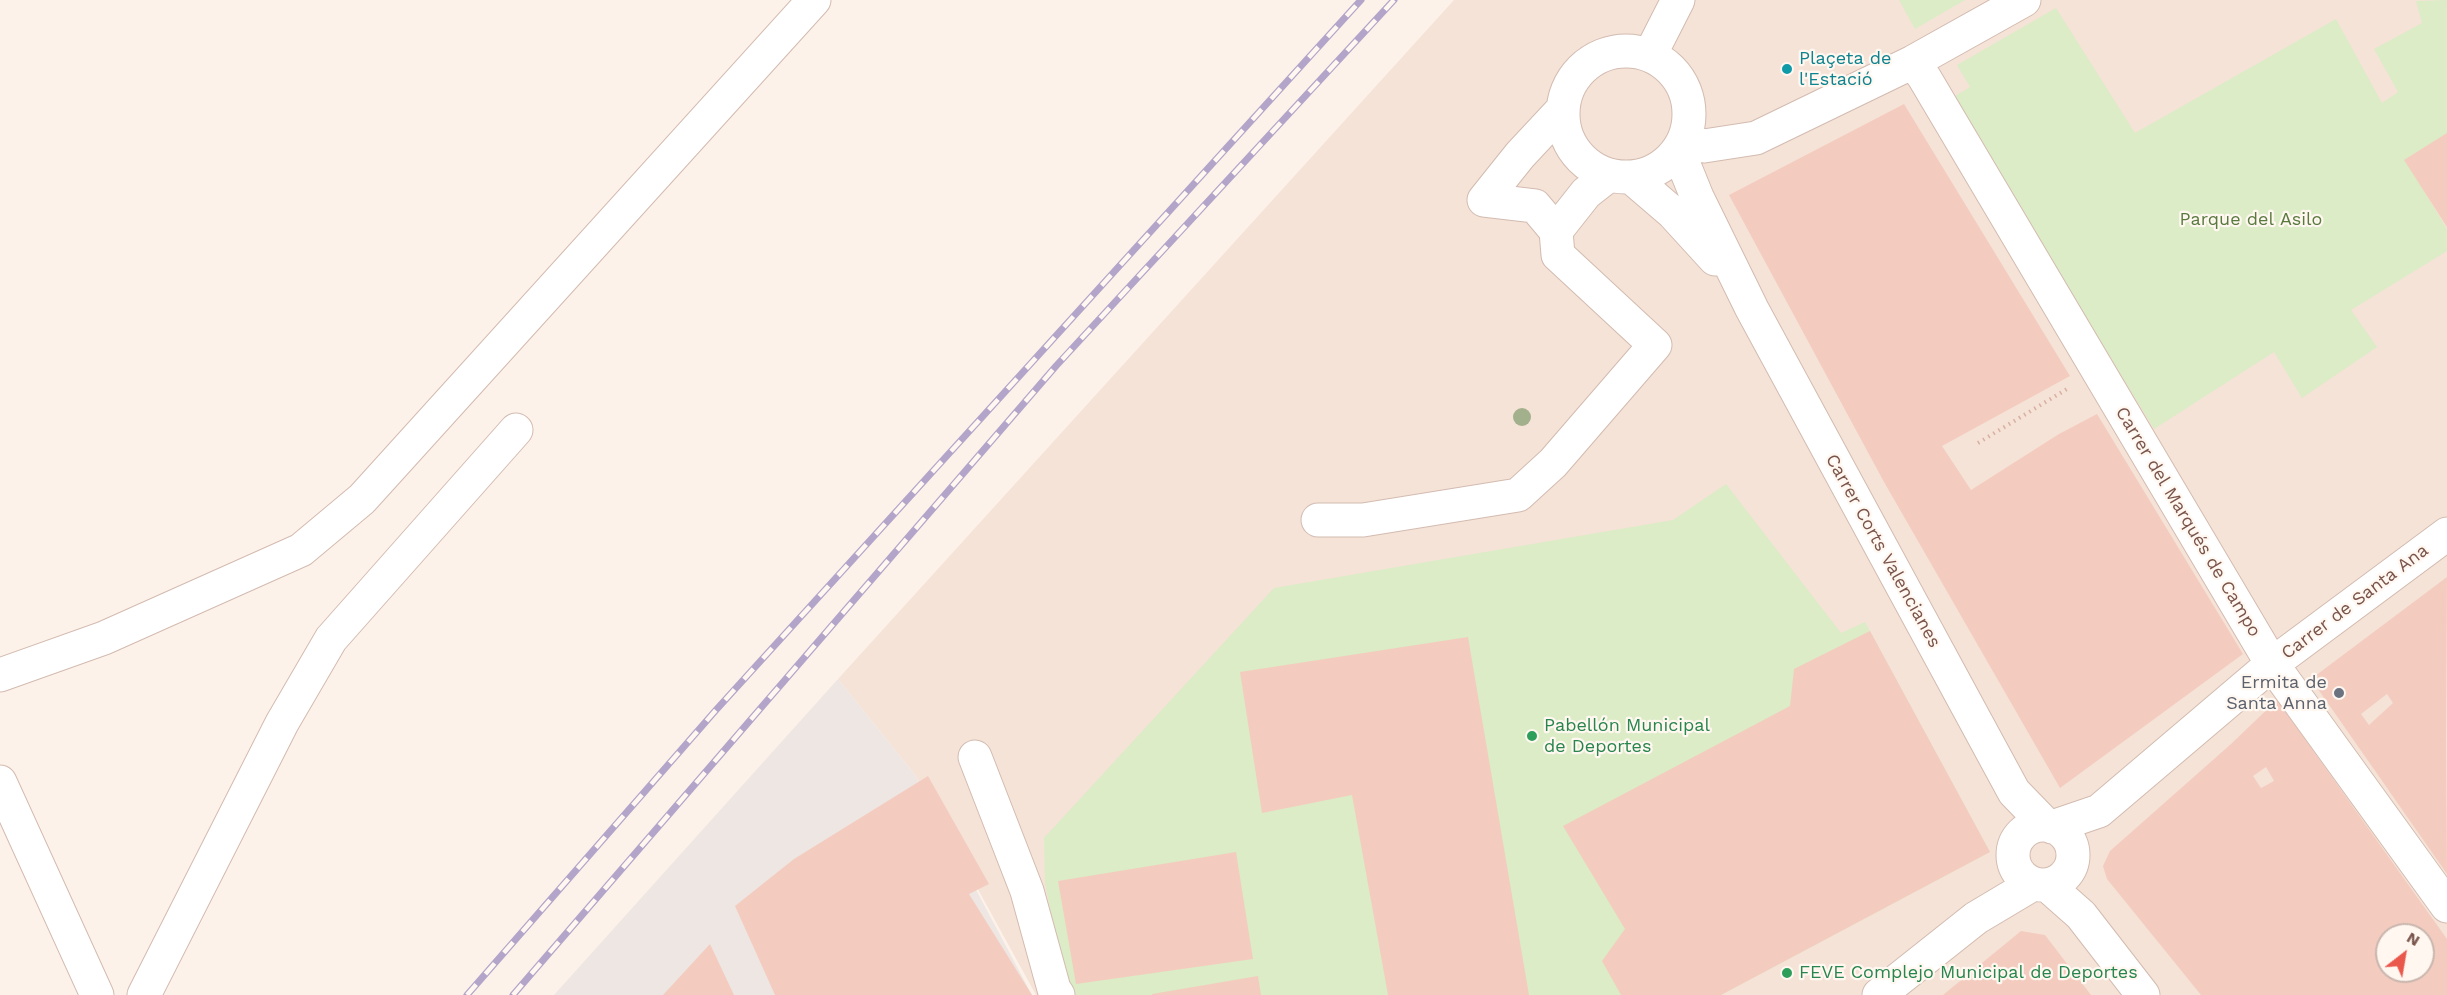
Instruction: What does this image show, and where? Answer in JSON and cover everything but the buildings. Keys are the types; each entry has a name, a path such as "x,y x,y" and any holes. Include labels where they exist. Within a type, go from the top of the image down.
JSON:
{"street":[{"path":"0,675 104,638 301,550 362,499 814,0"},
{"path":"1650,55 1678,0"},
{"path":"1681,146 1704,146 1756,138 1912,62 2024,0"},
{"path":"1557,243 1586,193 1620,176 1649,173 1665,164 1681,146 1689,121 1688,101 1681,82 1668,66 1650,55 1631,50 1610,52 1592,59 1576,73 1566,90 1562,110 1564,131 1574,151 1590,166 1620,176"},
{"name":"Carrer del Marqués de Campo","path":"1912,62 1924,77 2272,664 2447,906"},
{"path":"1318,520 1363,520 1518,495 1553,463 1655,345 1557,243 1535,207 1484,200 1520,155 1562,110"},
{"name":"Carrer Corts Valencianes","path":"1681,146 1697,196 1752,309 2014,792 2044,855"},
{"name":"Carrer Corts Valencianes","path":"1620,176 1673,213 1709,250 1752,309"},
{"path":"144,995 282,723 331,639 516,430"},
{"name":"Carrer de Santa Ana","path":"1878,995 1976,918 2044,855 2272,664 2447,534"},
{"path":"975,757 1027,891 1054,989 1058,995"},
{"path":"0,782 97,995"},
{"path":"2044,855 2081,915 2143,995"}],"path":[{"path":"1978,443 2098,370"}],"shaded area":[{"path":"1454,0 2447,0 2447,995 1036,995 915,775 838,679"},
{"path":"838,679 915,775 1032,995 554,995"}],"green space":[{"path":"1899,0 1965,0 1915,29"},
{"name":"Parque del Asilo","path":"2447,0 2447,133 2405,160 2447,229 2447,251 2351,310 2377,347 2302,398 2274,352 2154,429 1950,99 1970,87 1957,65 2056,8 2135,133 2336,19 2382,103 2398,92 2374,49 2422,23 2416,1"},
{"name":"Pabellón Municipal de Deportes","path":"1726,484 1841,633 1865,622 1990,852 1721,995 1074,995 1065,986 1045,883 1044,838 1274,588 1673,520"}],"railway":[{"path":"467,995 716,710 1361,0"},
{"path":"513,995 1056,366 1394,0"}],"place":[{"name":"Plaçeta de l'Estació","path":"1787,69"},
{"name":"Ermita de Santa Anna","path":"2339,693"},
{"name":"Pabellón Municipal de Deportes","path":"1532,736"},
{"name":"FEVE Complejo Municipal de Deportes","path":"1787,973"}]}
